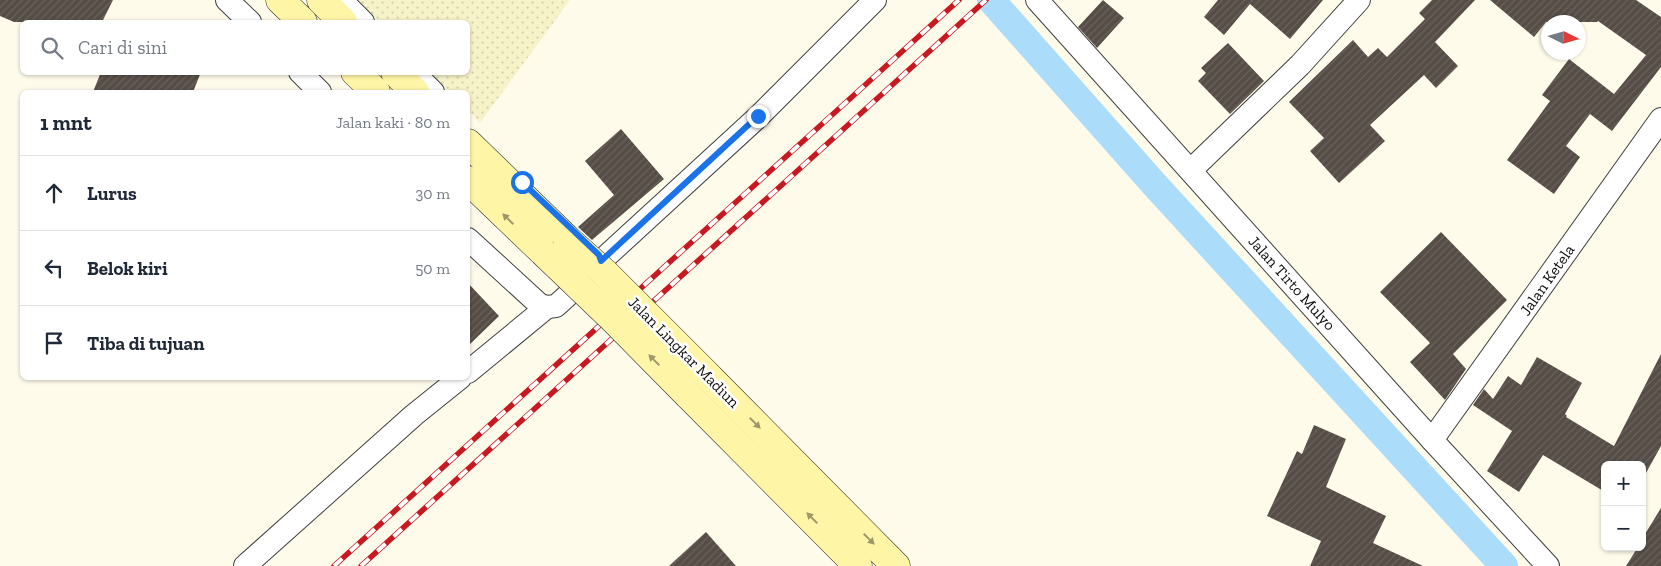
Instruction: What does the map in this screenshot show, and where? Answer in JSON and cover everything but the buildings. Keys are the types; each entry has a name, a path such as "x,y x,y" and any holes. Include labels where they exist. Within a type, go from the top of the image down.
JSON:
{"main road":[{"path":"280,0 301,20"},
{"path":"321,0 341,20"},
{"path":"358,75 374,90"},
{"path":"398,75 414,90"},
{"name":"Jalan Lingkar Madiun","path":"470,145 632,300 896,566"},
{"name":"Jalan Lingkar Madiun","path":"470,182 614,320 858,566"}],"street":[{"path":"227,0 248,20"},
{"path":"340,0 361,20"},
{"path":"470,241 540,305 547,307 556,306 592,273 601,261 758,116 875,0"},
{"name":"Jalan Tirto Mulyo","path":"1037,0 1432,440 1548,566"},
{"path":"1191,170 1300,65 1360,0"},
{"path":"303,75 318,90"},
{"path":"416,75 431,90"},
{"name":"Jalan Ketela","path":"1432,440 1661,119"},
{"path":"470,130 599,255 601,261"},
{"path":"470,370 547,307"},
{"path":"245,566 414,415 458,380"}],"shaded area":[{"path":"357,0 570,0 480,123 470,112 470,90 448,90 432,75 470,75 470,20 378,20"}],"waterway":[{"path":"991,0 1154,184 1504,566"}],"railway":[{"path":"334,566 959,0"},
{"path":"361,566 986,0"}],"route":[{"path":"522,182 599,255 601,261 758,116"}]}
